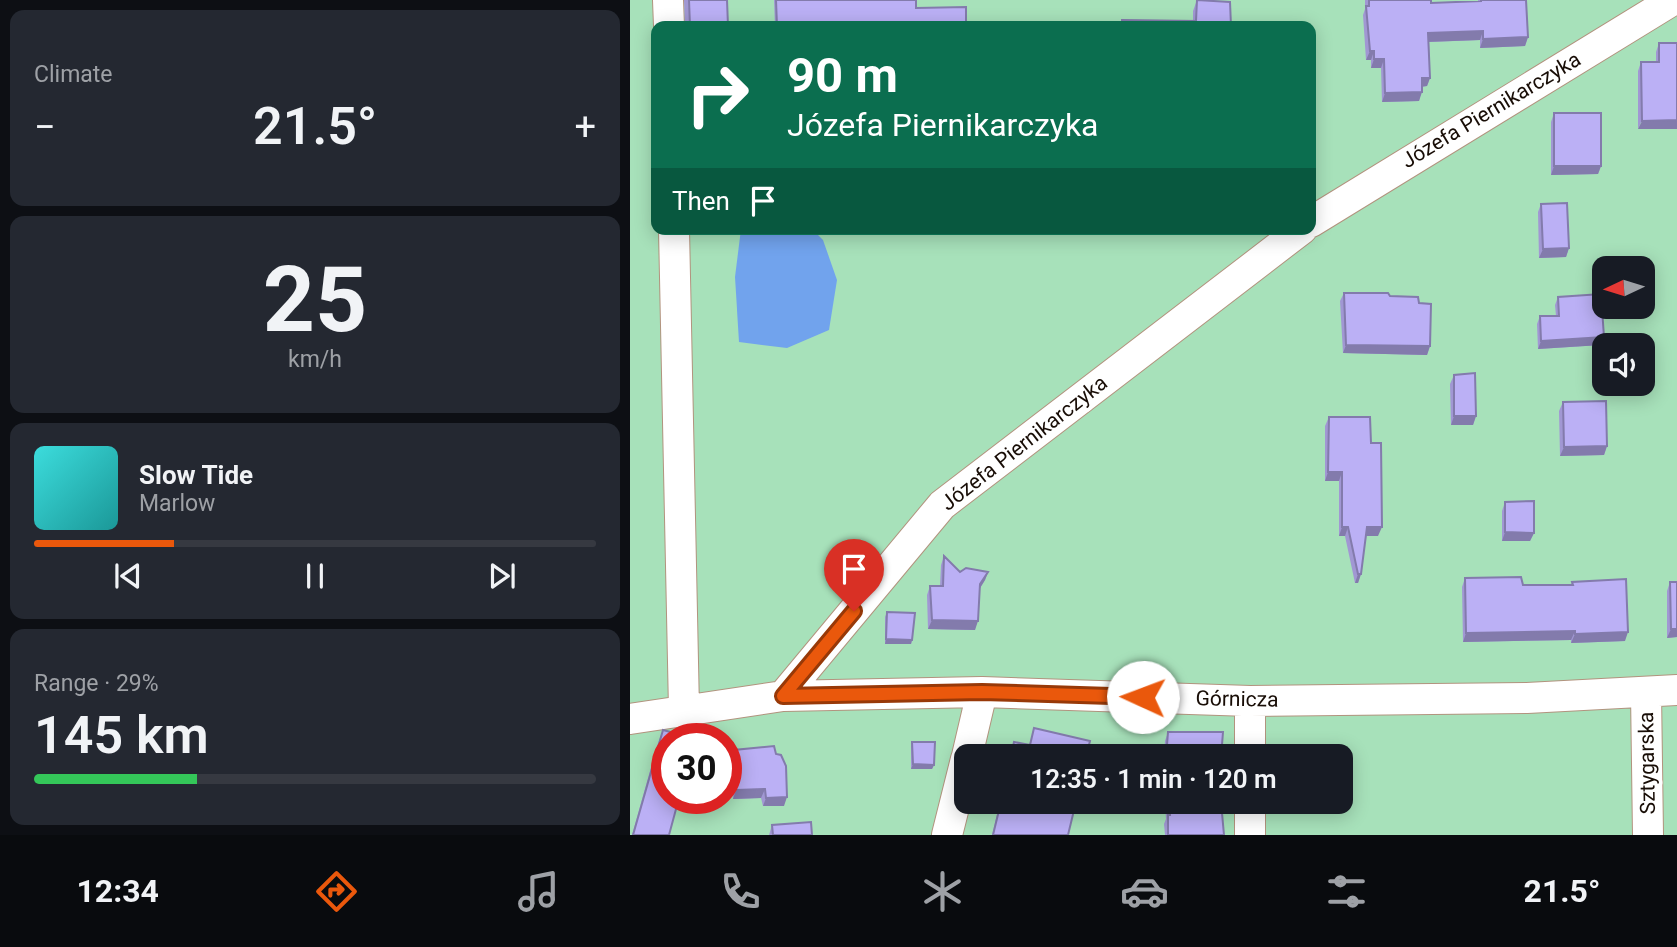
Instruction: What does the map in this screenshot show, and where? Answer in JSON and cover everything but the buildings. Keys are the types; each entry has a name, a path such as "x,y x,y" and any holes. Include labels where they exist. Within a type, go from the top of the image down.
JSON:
{"street":[{"path":"668,0 669,21"},
{"name":"Józefa Piernikarczyka","path":"1316,219 1673,0"},
{"path":"674,235 684,710"},
{"name":"Józefa Piernikarczyka","path":"783,696 942,505 1294,235"},
{"name":"Górnicza","path":"630,719 783,696 982,692 1250,701 1527,698 1677,690"},
{"path":"969,744 982,692"},
{"name":"Sztygarska","path":"1646,692 1648,835"},
{"path":"1250,701 1250,744"},
{"path":"947,835 954,806"},
{"path":"1250,814 1250,835"}],"green space":[{"path":"630,0 1677,0 1677,835 630,835"}],"water":[{"path":"740,235 818,235 823,240 837,280 829,330 787,348 739,342 735,277"}],"route":[{"path":"854,611 783,696 982,692 1143,697"}]}
